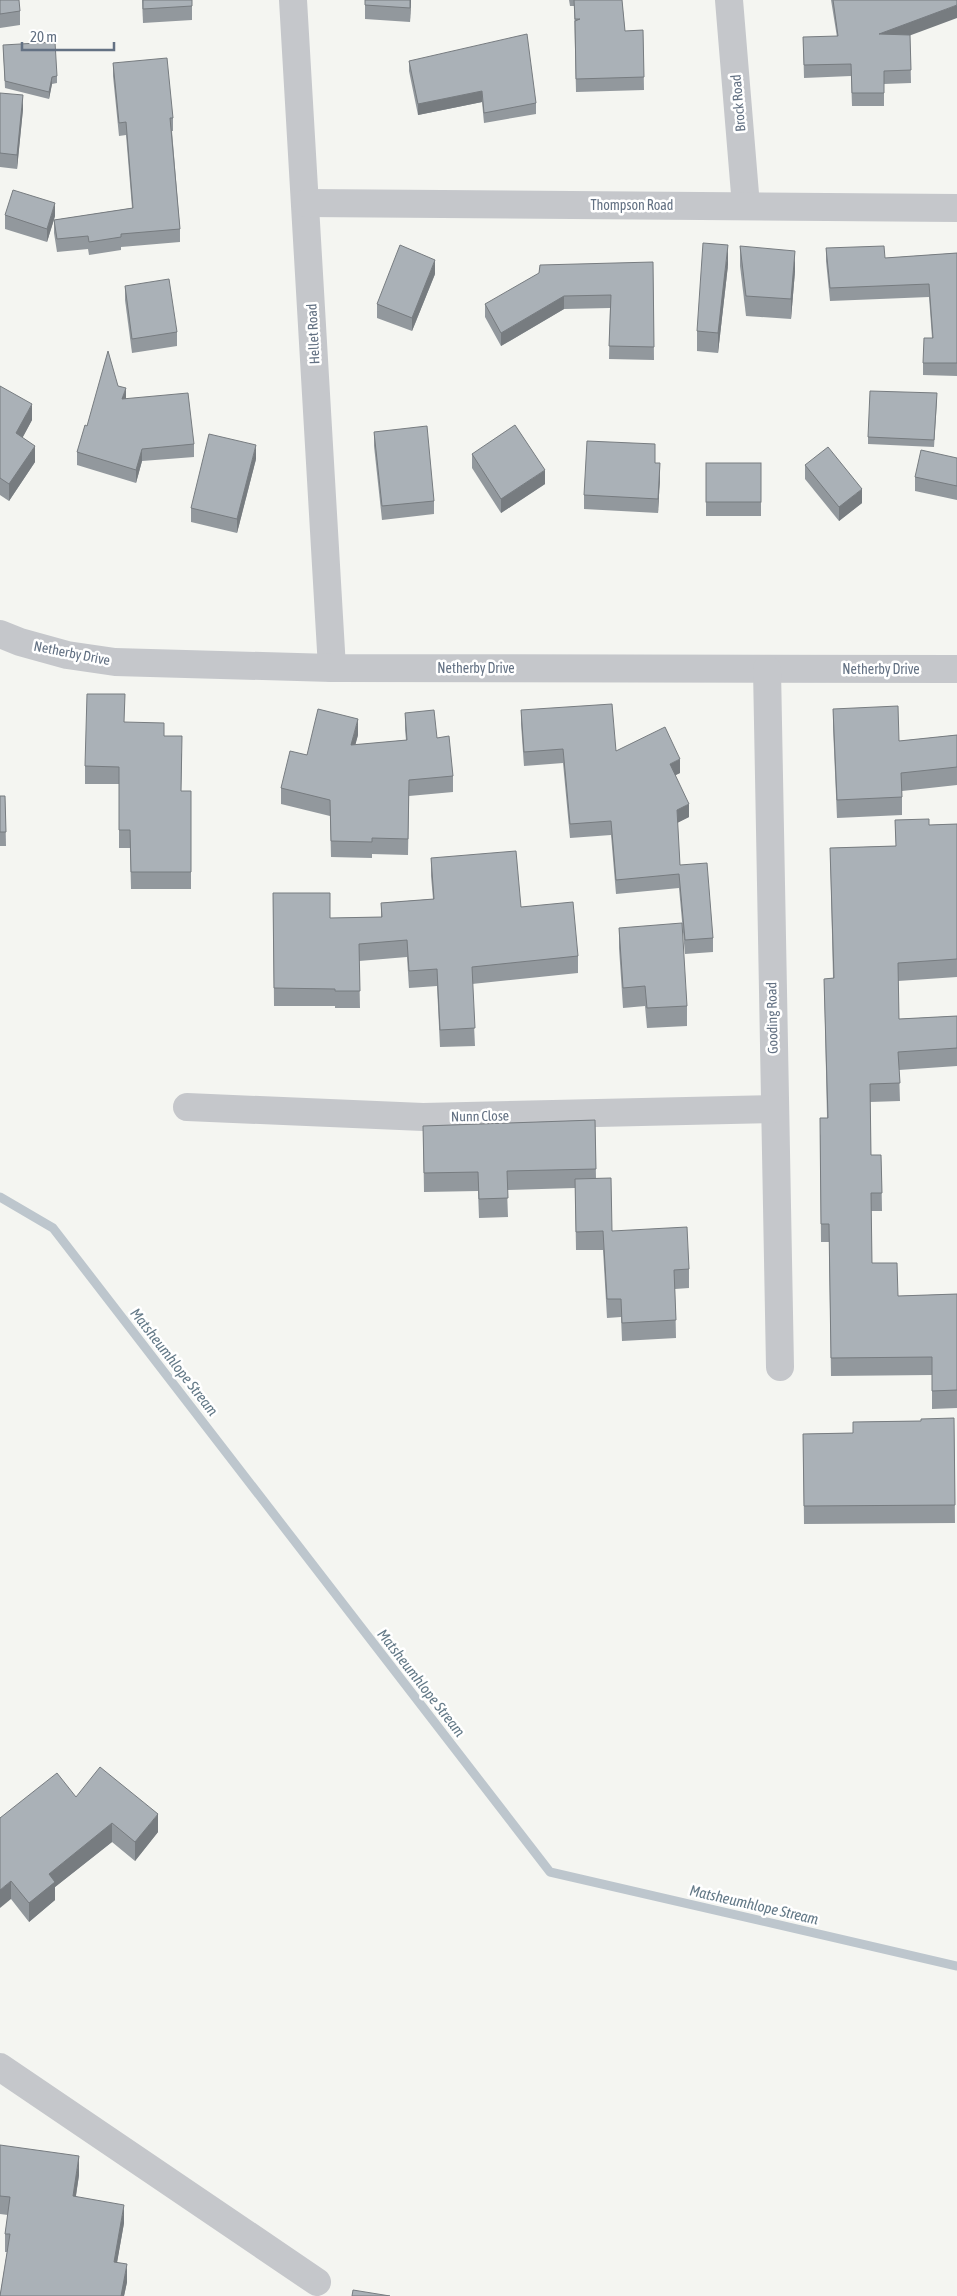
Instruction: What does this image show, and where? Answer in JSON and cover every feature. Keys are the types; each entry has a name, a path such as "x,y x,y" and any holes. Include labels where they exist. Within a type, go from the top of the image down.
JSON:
{"street":[{"name":"Hellet Road","path":"293,0 332,668"},
{"name":"Brock Road","path":"729,0 746,206"},
{"name":"Thompson Road","path":"306,203 957,208"},
{"name":"Netherby Drive","path":"0,634 20,642 67,655 115,662 332,668 957,669"},
{"name":"Gooding Road","path":"767,668 780,1367"},
{"name":"Nunn Close","path":"187,1107 423,1117 774,1109"},
{"path":"0,2068 317,2282"}],"building":[{"path":"0,0 19,0 20,11 0,14"},
{"path":"143,0 192,0 192,6 143,9"},
{"path":"365,0 410,0 410,8 365,5"},
{"path":"574,0 622,0 625,31 643,30 644,77 576,79 575,21 580,19 575,19"},
{"path":"833,0 957,0 957,5 879,34 910,35 911,70 884,71 884,93 852,93 851,64 804,65 803,37 838,36"},
{"path":"527,34 536,103 484,113 482,91 418,104 409,61"},
{"path":"55,42 57,76 52,77 49,92 5,81 3,45"},
{"path":"167,58 173,118 170,118 180,229 121,234 121,237 89,242 88,236 57,239 54,220 133,208 126,122 119,123 113,63"},
{"path":"0,93 23,95 17,155 0,153"},
{"path":"13,190 55,203 47,229 5,215"},
{"path":"703,243 728,245 718,333 697,331"},
{"path":"400,245 435,260 412,318 377,304"},
{"path":"740,246 795,251 791,299 746,296"},
{"path":"884,246 885,258 957,253 957,363 923,363 924,338 933,338 929,284 830,288 826,248"},
{"path":"653,262 654,347 609,346 611,295 564,296 501,333 485,304 539,273 540,265"},
{"path":"169,279 177,332 132,339 125,286"},
{"path":"108,351 118,386 126,388 122,399 188,393 194,444 142,449 136,470 77,452 85,425 87,426"},
{"path":"0,386 32,404 16,433 35,446 9,484 0,478"},
{"path":"870,391 937,393 934,440 868,437"},
{"path":"515,425 545,470 501,499 472,454"},
{"path":"427,426 434,501 382,506 374,432"},
{"path":"209,434 256,445 237,519 191,508"},
{"path":"587,441 655,444 655,463 660,463 658,499 584,495"},
{"path":"828,447 862,489 839,507 805,465"},
{"path":"921,450 957,458 957,486 915,477"},
{"path":"706,463 761,463 761,502 706,502"},
{"path":"87,694 125,694 124,722 164,723 164,736 182,736 181,791 191,791 191,872 131,872 130,830 119,830 119,767 85,766"},
{"path":"612,704 616,751 665,727 680,759 670,764 689,804 677,810 680,865 707,863 713,938 685,940 679,874 616,880 611,821 570,824 563,749 524,752 521,710"},
{"path":"898,706 899,741 957,735 957,767 901,773 902,797 837,800 833,709"},
{"path":"318,709 358,719 351,745 407,740 405,713 434,710 437,738 449,736 453,776 409,780 408,839 372,838 372,842 331,841 330,800 281,788 290,751 307,755"},
{"path":"0,796 5,796 6,832 0,832"},
{"path":"929,819 929,825 957,824 957,959 898,963 899,1019 957,1016 957,1048 898,1052 900,1083 870,1084 871,1155 881,1155 882,1193 871,1193 872,1263 897,1263 898,1296 957,1294 957,1390 932,1391 932,1357 831,1358 829,1224 821,1224 820,1118 828,1118 824,979 834,978 830,848 896,846 895,820"},
{"path":"516,851 521,907 573,902 578,956 472,967 475,1028 440,1030 437,969 409,971 407,940 359,944 360,991 274,988 273,893 330,893 330,918 382,917 381,903 434,899 431,858"},
{"path":"682,923 687,1006 647,1008 645,986 623,988 619,928"},
{"path":"595,1120 596,1169 507,1171 508,1198 479,1199 478,1172 424,1173 423,1126"},
{"path":"611,1178 612,1231 687,1227 689,1269 674,1270 676,1320 622,1323 621,1299 607,1299 603,1231 576,1232 575,1179"},
{"path":"954,1418 955,1505 804,1506 803,1434 853,1433 853,1422 921,1421 921,1419"},
{"path":"100,1767 158,1814 135,1842 112,1823 49,1874 55,1882 29,1903 11,1881 0,1890 0,1818 57,1773 76,1797"},
{"path":"0,2145 79,2156 73,2196 124,2205 114,2262 127,2264 121,2296 0,2296 10,2234 5,2234 10,2197 0,2196"},
{"path":"353,2290 390,2296 352,2296"}],"waterway":[{"name":"Matsheumhlope Stream","path":"0,1197 53,1228 550,1872 957,1966"}]}
